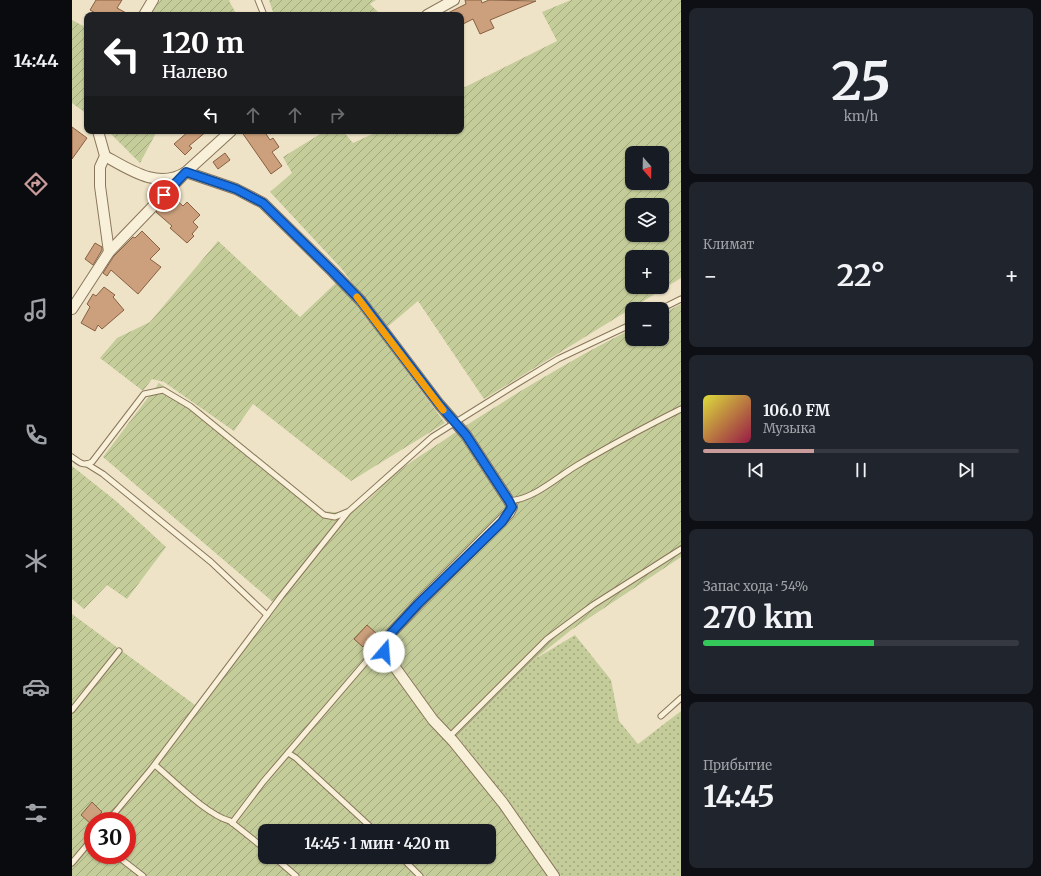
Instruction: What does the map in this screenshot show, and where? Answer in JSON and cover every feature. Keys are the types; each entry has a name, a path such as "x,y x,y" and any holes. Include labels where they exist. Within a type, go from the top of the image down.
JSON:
{"street":[{"path":"146,12 153,0"},
{"path":"432,12 454,0"},
{"path":"99,134 105,156 100,167 100,186 109,252"},
{"path":"72,309 109,252 186,172 228,134"},
{"path":"105,156 124,167 158,179 172,180 186,172 236,189 263,203 361,301 434,399 466,435 509,501 512,507 504,519 418,604 383,642 384,652 433,720 449,737 502,803 554,876"}],"lane":[{"path":"258,0 263,12"},
{"path":"669,305 681,299"},
{"path":"116,812 155,765 267,615 348,512 432,437 558,359 625,327"},
{"path":"87,464 92,462 144,394 163,390 190,406 324,515 335,517 348,512"},
{"path":"509,501 518,500 540,489 634,433 681,409"},
{"path":"72,457 82,464 87,464 103,474 211,562 267,615"},
{"path":"449,737 547,639 593,605 681,549"},
{"path":"232,823 288,753 383,642"},
{"path":"72,710 119,651"},
{"path":"661,716 681,698"},
{"path":"288,753 296,758 367,824"},
{"path":"155,765 207,810 232,823 258,843"},
{"path":"72,862 84,848"},
{"path":"127,864 142,876"},
{"path":"282,864 296,876"},
{"path":"408,864 420,876"}],"green space":[{"path":"160,0 230,0 229,1 235,12 153,12"},
{"path":"269,0 376,0 370,4 378,12 273,12"},
{"path":"571,0 681,0 681,278 669,285 669,250 625,250 625,294 655,294 642,302 625,302 625,312 484,399 418,301 386,328 341,268 270,192 292,173 283,157 320,134 346,134 353,143 372,134 464,134 464,88 557,41 542,12"},
{"path":"72,20 84,26 84,112 72,103"},
{"path":"111,134 155,134 140,163"},
{"path":"218,241 300,317 339,280 445,423 351,481 253,404 234,431 164,382 152,379 143,391 100,358 117,338 150,322"},
{"path":"681,304 681,557 571,630 535,659 458,737 516,811 562,876 72,876 72,614 195,705 273,602 103,457 159,383 201,410 324,511 338,512 349,510 367,501 400,470 453,434 541,379 625,333 625,346 669,346 669,310"},
{"path":"72,466 116,501 166,547 127,599 107,585 84,609 72,599"},
{"path":"575,635 611,680 619,721 638,744 681,711 681,876 562,876 516,811 458,737 535,659"}],"building":[{"path":"96,0 122,0 117,8 124,12 94,12 90,10"},
{"path":"465,0 481,0 482,3 489,0 536,1 490,20 494,28 480,34 473,19 464,24 464,12 450,12 466,4"},
{"path":"72,127 87,138 72,159"},
{"path":"186,134 203,134 189,146 192,148 185,155 174,144"},
{"path":"243,134 266,134 270,140 273,138 279,147 272,152 282,166 271,174"},
{"path":"225,153 230,160 218,169 213,162"},
{"path":"172,196 183,206 187,202 200,215 193,222 198,227 192,234 194,236 187,243 170,228 172,226 156,212"},
{"path":"142,231 160,249 150,259 161,267 138,294 111,270 107,276 103,273 114,256 133,237 135,238"},
{"path":"95,243 102,247 102,250 93,265 85,259"},
{"path":"104,287 115,295 113,297 124,310 102,329 98,325 95,331 81,323 90,307 87,304 93,294 96,296"},
{"path":"367,625 376,633 363,647 354,639"},
{"path":"92,802 102,812 84,812 84,818 81,815"}],"slow traffic":[{"path":"357,297 443,410"}],"route":[{"path":"164,195 186,172 236,189 263,203 361,301 399,353 439,404 466,435 512,507 502,522 418,604 383,642 384,652"}]}
